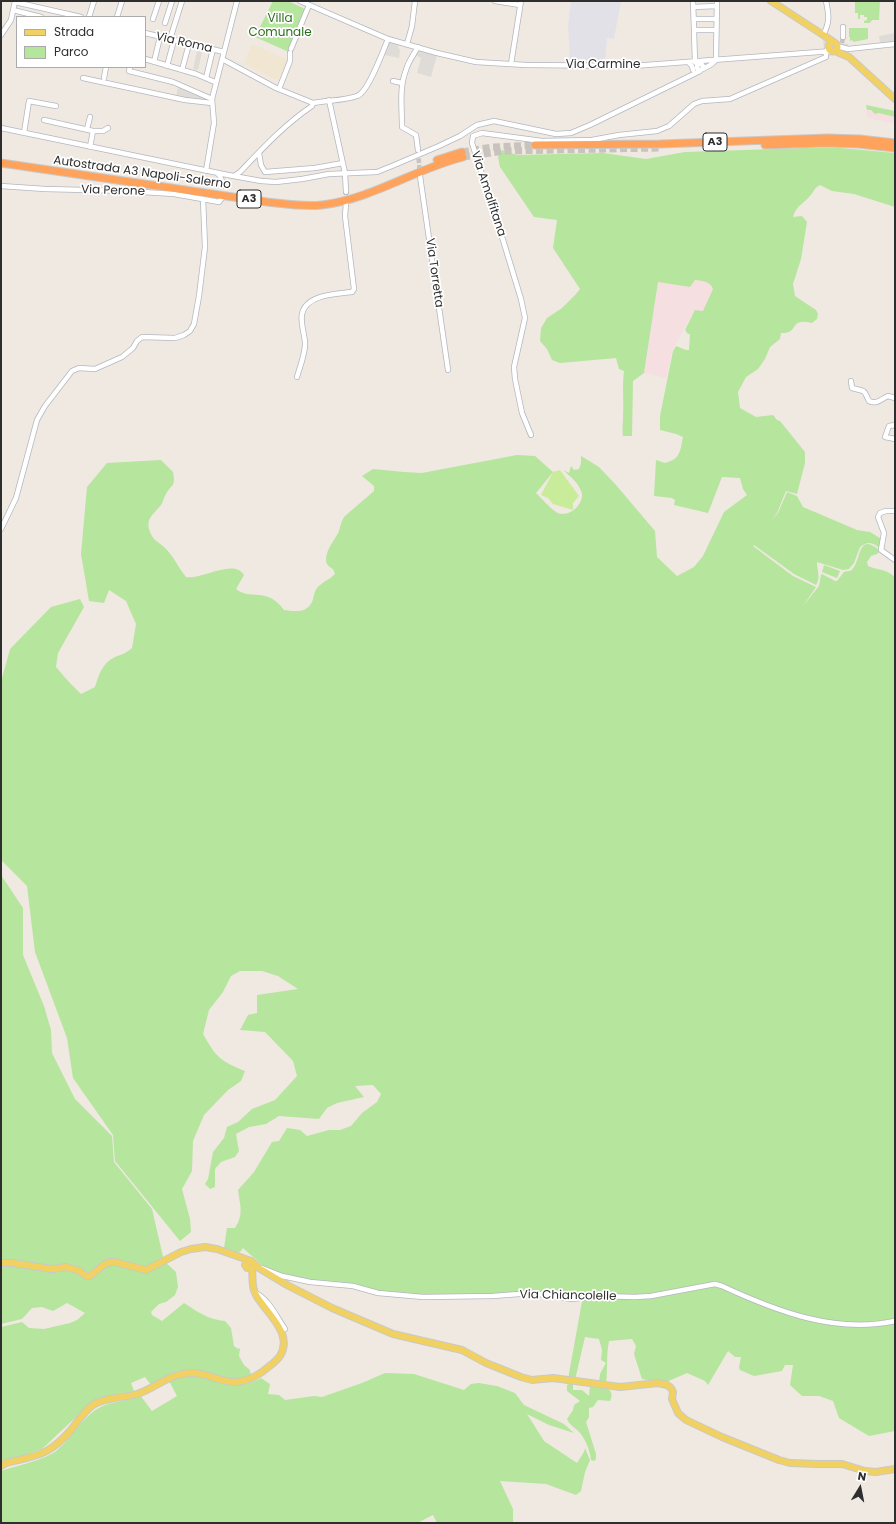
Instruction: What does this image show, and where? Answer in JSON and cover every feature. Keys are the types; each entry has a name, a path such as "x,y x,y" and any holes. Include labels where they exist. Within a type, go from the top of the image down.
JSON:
{"highway":[{"name":"A3","path":"535,145 660,144 827,138 860,139 895,143"},
{"name":"A3","path":"659,148 826,143 858,144 895,148"},
{"name":"Autostrada A3 Napoli-Salerno","path":"1,158 278,199 306,201 330,199 359,192 438,160 462,155 376,191 355,198 328,204 309,205 267,202 1,163"}],"main road":[{"path":"772,1 825,37 836,49 850,57 895,99"},
{"path":"1,1263 13,1263 52,1269 66,1267 80,1271 86,1276 90,1276 110,1262 146,1270 181,1252 205,1247 222,1250 332,1308 393,1334 462,1350 486,1363 532,1380 553,1378 620,1386 658,1383 667,1385 673,1392 672,1399 678,1413 686,1420 722,1437 780,1460 818,1464 842,1464 865,1471 876,1472 895,1469"},
{"path":"1,1466 6,1463 46,1453 61,1441 93,1405 139,1394 173,1376 185,1372 204,1374 234,1383 246,1380 260,1373 280,1356 284,1340 279,1327 254,1292 252,1266"}],"street":[{"path":"1,35 9,24 15,1 58,14 73,16"},
{"path":"89,16 94,1"},
{"path":"117,16 122,1"},
{"path":"154,19 159,1"},
{"path":"165,23 172,1"},
{"path":"167,66 182,1"},
{"path":"206,171 214,122 212,101 215,82 237,1"},
{"name":"Via Carmine","path":"300,1 388,39 476,62 633,66 689,63 692,66 699,66"},
{"path":"408,44 415,1"},
{"path":"495,1 520,3 511,64"},
{"path":"693,1 694,31 699,66"},
{"path":"825,37 829,21 826,1"},
{"path":"694,7 717,4 716,60 712,64 699,66"},
{"path":"276,88 290,61 290,51 309,5"},
{"path":"13,10 36,16"},
{"path":"694,19 716,19"},
{"path":"843,27 843,37"},
{"path":"694,31 716,30"},
{"name":"Via Roma","path":"146,33 224,52"},
{"path":"154,62 160,37"},
{"path":"222,59 276,88 313,103 355,97 362,94 370,80 388,39"},
{"path":"182,70 188,44"},
{"path":"1,128 225,175 276,182 329,174 377,172 460,136 477,125 488,122 500,122 556,134 571,133 682,79 699,66 716,60 895,44"},
{"path":"418,47 406,70 402,83 402,127 416,135 418,150"},
{"path":"206,78 213,49"},
{"name":"Via Amalfitana","path":"531,435 522,412 514,367 525,318 521,299 472,143 473,136 482,132 542,142 585,140 657,131 669,126 694,104 702,101 730,99 736,97 826,57 836,49"},
{"path":"146,60 182,70 215,82"},
{"path":"104,78 106,68"},
{"path":"130,68 130,71 173,82 212,101"},
{"path":"83,78 185,100 212,101"},
{"path":"392,81 402,83"},
{"path":"329,100 345,173 346,192"},
{"path":"24,133 29,101 56,106"},
{"path":"233,176 240,172 284,127 312,106 313,103"},
{"path":"87,129 90,117"},
{"path":"44,120 93,131 103,131 108,128"},
{"path":"90,147 93,131"},
{"path":"259,152 261,165 265,172 315,168 343,163"},
{"path":"198,169 204,168 208,163"},
{"path":"208,163 211,169 220,176 224,185 225,175"},
{"name":"Via Torretta","path":"420,176 448,370"},
{"name":"Via Perone","path":"1,186 45,190 127,190 174,194 218,202 222,198"},
{"path":"1,529 16,498 37,420 45,406 72,371 79,368 95,369 122,357 133,348 137,341 142,337 175,338 190,331 194,324 205,248 203,199"},
{"path":"297,377 305,350 302,314 306,305 310,301 324,296 352,292 354,290 345,216 346,203"},
{"path":"851,381 852,388 867,393 869,401 874,403 888,396 895,398"},
{"path":"895,425 889,426 885,437 895,439"},
{"path":"895,511 880,513 878,517 884,533 881,550 895,560"},
{"name":"Via Chiancolelle","path":"252,1266 264,1268 282,1276 310,1282 353,1286 378,1293 423,1297 501,1296 532,1293 572,1299 597,1296 634,1297 651,1296 715,1284 766,1306 793,1315 827,1322 862,1325 895,1321"},
{"path":"254,1292 261,1295 285,1329"}],"shaded area":[{"path":"571,1 621,1 614,39 607,38 605,60 570,59 568,26"},
{"path":"895,33 895,42 880,43 879,36"},
{"path":"827,35 839,43 848,44 849,54 834,54 825,58 823,40"},
{"path":"390,41 399,44 399,58 384,55"},
{"path":"252,44 288,60 278,81 244,64"},
{"path":"418,49 437,55 431,77 417,73 421,58 415,55"},
{"path":"197,51 202,52 198,70 193,69"},
{"path":"178,87 208,98 208,101 176,97"},
{"path":"869,109 895,117 895,124 869,118 866,114"},
{"path":"695,280 708,282 711,284 713,289 703,311 695,310 673,348 666,378 644,373 658,282 690,287"}],"green space":[{"name":"Villa Comunale","path":"273,1 288,1 305,9 289,52 255,37"},
{"path":"855,1 880,1 879,20 872,20 870,23 864,23 864,21 867,20 867,17 864,17 864,15 860,15 860,19 858,19 858,13 855,13"},
{"path":"849,28 868,28 868,39 853,42 853,40 850,41"},
{"path":"866,105 895,111 895,117 879,113 875,114 871,110 867,110"},
{"path":"840,148 895,153 895,207 854,194 832,191 820,185 816,187 811,195 796,210 793,217 802,216 807,222 801,259 793,284 795,296 816,310 818,314 817,319 812,323 800,322 787,333 781,333 780,339 770,347 765,359 758,369 746,377 738,392 740,408 756,417 773,415 780,421 805,452 805,463 797,494 786,491 777,513 772,520 778,513 787,492 797,496 803,507 857,530 870,532 882,541 880,549 870,543 868,543 860,547 854,563 849,569 843,570 817,562 819,577 816,585 794,574 754,545 753,546 793,576 816,587 803,606 819,586 822,574 837,581 844,572 850,571 854,568 860,550 867,544 872,545 880,551 871,556 867,562 868,566 885,571 895,577 895,1431 869,1436 839,1418 833,1401 819,1396 802,1396 790,1385 793,1365 785,1365 782,1371 754,1376 740,1370 739,1367 741,1357 735,1357 728,1351 708,1385 705,1381 687,1373 664,1383 642,1379 634,1354 636,1346 632,1339 609,1341 606,1383 599,1382 600,1374 606,1363 601,1360 602,1350 599,1339 585,1337 575,1380 568,1379 583,1296 565,1296 532,1292 423,1296 397,1294 324,1283 282,1274 264,1267 243,1248 240,1252 236,1253 224,1248 227,1228 235,1228 240,1219 241,1210 238,1190 254,1172 272,1142 279,1141 287,1128 300,1130 307,1136 329,1130 340,1130 351,1126 362,1113 377,1102 381,1094 373,1085 355,1086 364,1097 337,1103 327,1108 319,1119 279,1116 266,1124 249,1127 236,1134 239,1151 235,1157 221,1162 215,1169 215,1187 210,1189 205,1184 208,1179 213,1152 224,1138 227,1127 238,1122 252,1109 275,1100 297,1076 293,1061 265,1032 240,1030 248,1015 257,1013 257,995 298,989 278,976 262,971 240,971 231,976 223,992 209,1010 203,1034 215,1053 224,1061 245,1071 241,1081 228,1090 204,1115 193,1141 192,1171 182,1189 190,1219 191,1232 180,1241 115,1161 113,1135 73,1078 67,1038 35,952 27,886 1,860 1,682 10,649 51,607 80,599 84,607 58,653 56,667 81,694 95,687 104,666 107,663 132,648 136,624 126,601 109,590 104,603 89,601 81,554 87,487 107,463 161,460 173,472 174,481 165,495 161,505 150,518 148,525 153,538 173,557 186,577 200,576 225,569 239,570 244,575 236,589 247,594 271,598 284,610 300,611 309,606 317,588 335,574 333,569 327,563 327,552 339,531 345,516 374,491 374,486 362,476 373,469 422,473 517,455 535,456 553,472 536,493 556,512 565,514 577,507 582,499 582,494 577,484 563,470 569,473 571,466 574,470 579,469 581,456 599,467 655,531 657,557 677,576 694,567 703,556 724,512 747,495 743,489 740,478 722,477 708,513 674,505 675,500 672,498 654,496 656,460 665,463 677,457 683,437 660,430 660,416 673,351 676,346 689,350 690,334 688,334 685,330 695,310 703,311 713,289 712,286 706,282 695,280 690,287 658,282 644,373 633,381 632,436 623,436 624,371 619,369 616,358 560,363 552,360 547,349 540,341 541,328 547,318 562,308 580,289 553,248 557,220 534,217 500,167 498,157 502,150 517,155 603,153 646,159 685,152"},
{"path":"560,470 579,496 573,503 573,510 553,504 548,498 541,495 553,472"},
{"path":"824,565 840,571 837,578 822,572"},
{"path":"1,875 23,908 23,955 44,1006 51,1030 52,1053 75,1099 112,1136 114,1162 152,1209 164,1261 176,1272 178,1287 175,1295 166,1302 159,1304 151,1312 152,1315 162,1321 184,1303 209,1317 225,1321 231,1328 234,1346 238,1349 240,1348 239,1356 244,1365 250,1370 251,1376 234,1379 201,1371 184,1370 171,1374 151,1385 145,1377 131,1383 134,1391 92,1402 42,1449 1,1463 1,1327 22,1322 29,1328 44,1329 70,1323 77,1320 85,1313 67,1303 53,1311 42,1307 32,1308 22,1319 1,1324"},
{"path":"385,1373 414,1374 464,1390 471,1384 479,1383 497,1386 515,1393 524,1405 564,1424 574,1433 549,1425 527,1414 544,1441 577,1463 585,1448 590,1460 585,1472 581,1491 576,1495 546,1484 500,1481 513,1509 513,1523 437,1523 433,1515 417,1523 1,1523 1,1471 37,1460 56,1451 87,1417 107,1404 135,1398 140,1395 152,1411 177,1396 169,1381 188,1376 235,1385 252,1382 261,1378 270,1384 268,1394 279,1395 285,1400 314,1396 322,1397"},
{"path":"571,1383 573,1384 573,1390 582,1390 589,1396 590,1386 593,1384 598,1388 603,1386 605,1387 609,1390 612,1396 610,1401 598,1400 593,1407 589,1408 589,1417 586,1422 596,1454 596,1459 594,1461 591,1460 590,1453 582,1436 567,1419 573,1410 574,1405 580,1401 567,1391 567,1385"}],"tunnel":[{"path":"842,43 843,37"},
{"path":"462,152 492,147 535,145"},
{"path":"463,157 504,151 659,148"},
{"path":"418,152 420,174"}]}
